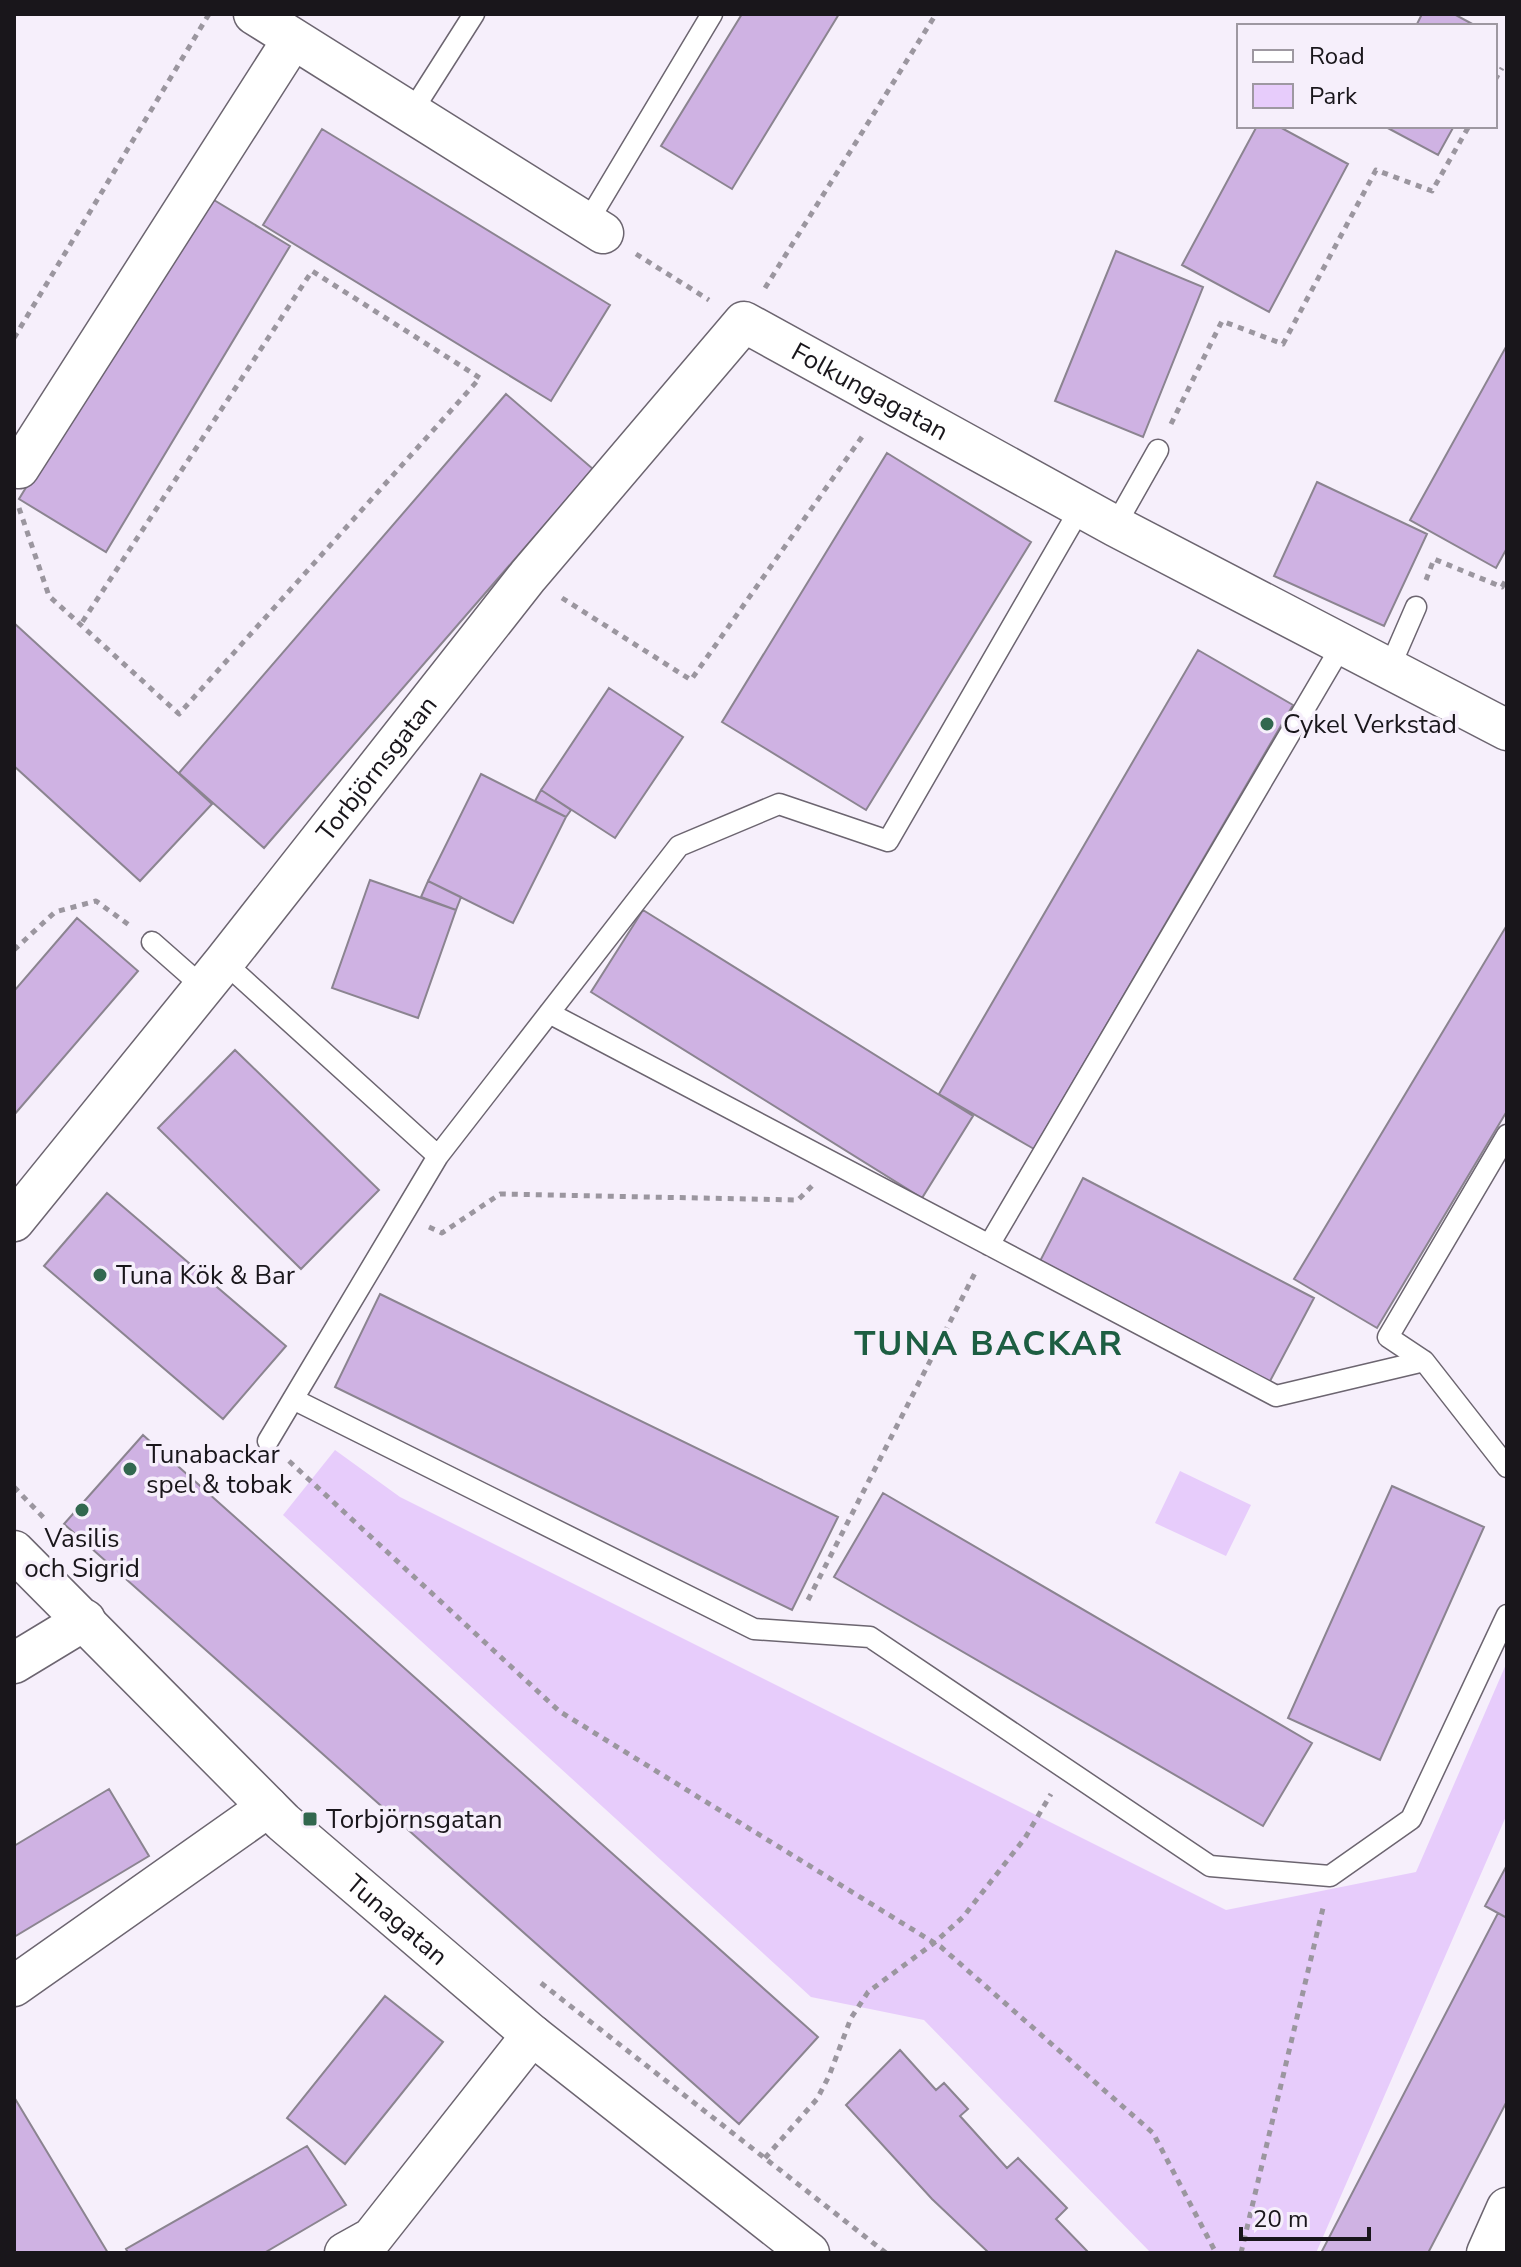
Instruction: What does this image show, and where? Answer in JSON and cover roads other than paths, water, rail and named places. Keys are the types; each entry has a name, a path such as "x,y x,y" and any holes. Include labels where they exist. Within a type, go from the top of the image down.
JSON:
{"street":[{"path":"254,14 595,228"},
{"path":"19,487 293,39"},
{"name":"Folkungagatan","path":"744,322 1115,526 1507,730"},
{"name":"Torbjörnsgatan","path":"14,1221 214,974 528,576 744,322"},
{"name":"Tunagatan","path":"14,1551 268,1807 532,2035 809,2253"},
{"path":"14,1663 85,1620"},
{"path":"14,1986 268,1807"},
{"path":"345,2253 372,2238 532,2035"},
{"path":"1487,2253 1507,2208"}],"lane":[{"path":"411,113 474,14"},
{"path":"595,228 712,14"},
{"path":"1115,526 1158,450"},
{"path":"268,1441 438,1156 679,846 779,804 888,841 1081,507"},
{"path":"1389,669 1416,607"},
{"path":"989,1245 1342,645"},
{"path":"152,942 214,974 438,1156"},
{"path":"549,1013 1276,1396 1424,1361"},
{"path":"1507,1135 1388,1337 1424,1361 1507,1467"},
{"path":"293,1399 754,1629 870,1637 1210,1866 1330,1876 1411,1819 1507,1615"}],"place":[{"name":"Cykel Verkstad","path":"1267,724"},
{"name":"Tuna Kök & Bar","path":"100,1275"},
{"name":"Tunabackar spel & tobak","path":"130,1469"},
{"name":"Vasilis och Sigrid","path":"82,1510"},
{"name":"Torbjörnsgatan","path":"310,1819"}],"district":[{"name":"TUNA BACKAR","path":"989,1343"}]}
